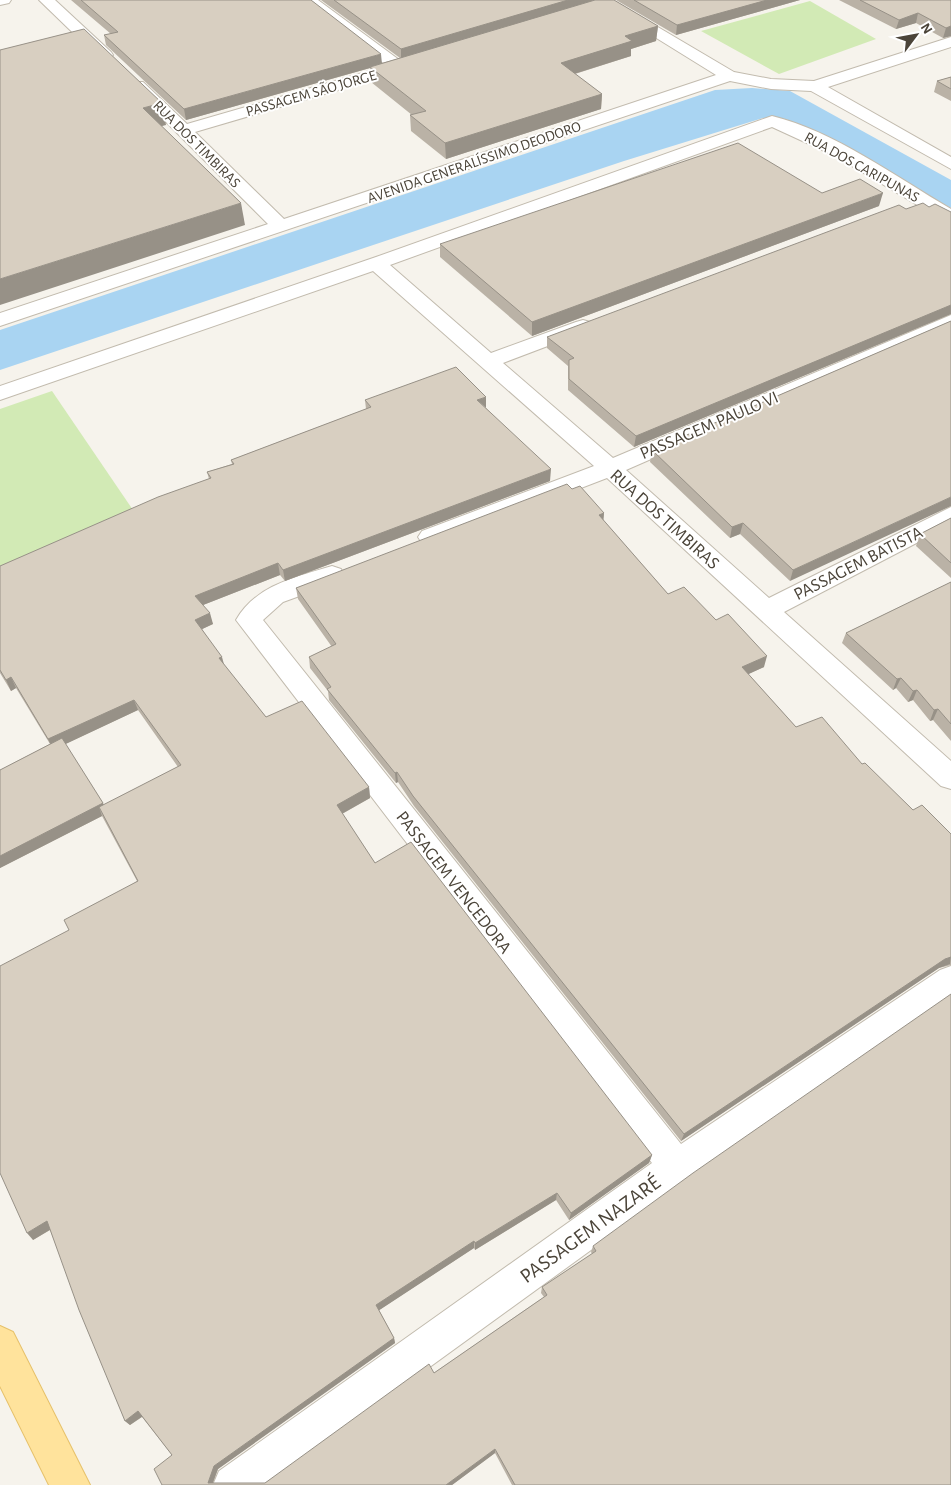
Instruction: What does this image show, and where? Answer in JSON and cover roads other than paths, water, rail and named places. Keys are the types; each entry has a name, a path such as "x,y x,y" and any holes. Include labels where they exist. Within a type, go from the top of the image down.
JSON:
{"main road":[{"path":"0,1345 70,1485"}],"street":[{"path":"0,1 4,0"},
{"name":"RUA DOS TIMBIRAS","path":"46,0 185,130 282,227"},
{"path":"309,0 399,67"},
{"path":"600,5 729,76"},
{"name":"AVENIDA GENERALÍSSIMO DEODORO","path":"0,320 729,76 771,84 815,86 951,42"},
{"name":"PASSAGEM SÃO JORGE","path":"185,130 418,61"},
{"path":"815,86 951,164"},
{"name":"RUA DOS CARIPUNAS","path":"376,264 772,121 804,134 951,217"},
{"path":"901,206 919,199"},
{"path":"0,393 376,264"},
{"name":"RUA DOS TIMBIRAS","path":"376,264 610,468 951,778"},
{"path":"488,361 598,320"},
{"name":"PASSAGEM PAULO VI","path":"407,546 610,468 951,321"},
{"name":"PASSAGEM BATISTA","path":"766,610 951,515"},
{"name":"PASSAGEM VENCEDORA","path":"351,567 268,599 254,612 250,620 677,1167"},
{"name":"PASSAGEM NAZARÉ","path":"233,1485 677,1167 951,980"}],"water":[{"path":"752,88 790,91 951,180 951,208 786,119 763,118 624,161 0,370 0,330 715,90"}]}
